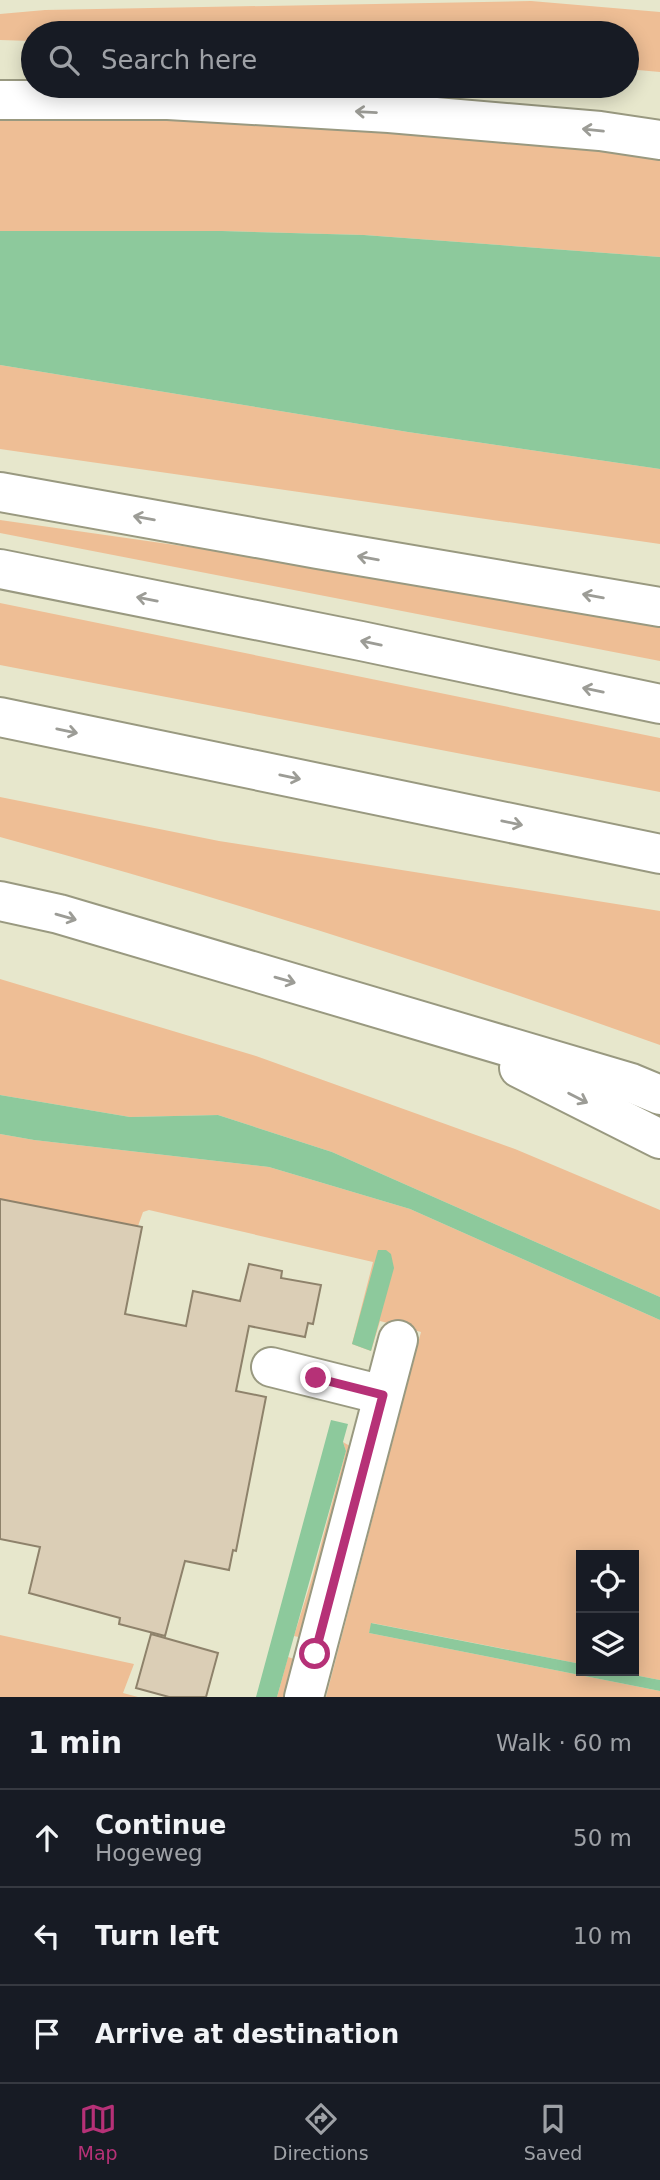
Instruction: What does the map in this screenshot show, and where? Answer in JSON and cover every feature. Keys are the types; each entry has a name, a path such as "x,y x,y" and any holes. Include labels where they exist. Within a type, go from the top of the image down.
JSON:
{"main road":[{"path":"0,100 168,100 361,111 600,131 660,140"},
{"path":"0,492 332,552 660,607"},
{"path":"0,569 660,704"},
{"path":"0,717 660,854"},
{"path":"0,901 59,914 430,1023 631,1083 660,1095"},
{"path":"430,1023 660,1139"},
{"path":"304,1697 398,1340"},
{"path":"271,1367 383,1395"}],"shaded area":[{"path":"531,1 660,12 660,72 639,70 639,21 21,21 21,41 0,40 0,14 45,10"},
{"path":"0,108 544,142 660,160 660,257 364,235 222,231 0,231"},
{"path":"0,231 222,231 364,235 660,257 660,469 408,432 0,365"},
{"path":"0,365 408,432 660,469 660,544 0,449"},
{"path":"0,520 506,592 660,611 660,661 0,533"},
{"path":"0,603 660,738 660,792 0,665"},
{"path":"0,797 219,841 660,911 660,1045 497,988 332,935 167,884 0,837"},
{"path":"0,979 256,1056 515,1149 660,1210 660,1297 332,1152 218,1115 130,1117 0,1095"},
{"path":"0,1095 130,1117 218,1115 332,1152 660,1297 660,1320 410,1209 269,1167 0,1134"},
{"path":"0,1134 269,1167 410,1209 660,1320 660,1680 639,1676 639,1550 576,1550 576,1663 372,1623 369,1633 660,1691 660,1697 326,1697 421,1332 380,1321 371,1351 352,1344 373,1262 149,1210 143,1212 138,1226 0,1199"},
{"path":"378,1250 386,1250 391,1254 394,1268 371,1351 352,1344"},
{"path":"331,1420 348,1424 343,1442 346,1451 277,1697 256,1697"},
{"path":"343,1442 360,1452 307,1639 294,1636 346,1451"},
{"path":"371,1623 576,1663 576,1674 369,1633"},
{"path":"0,1635 134,1664 123,1693 138,1697 0,1697"},
{"path":"288,1657 300,1661 294,1697 277,1697"},
{"path":"585,1676 639,1676 660,1680 660,1691"}],"building":[{"path":"0,1199 142,1227 125,1314 186,1326 193,1291 240,1301 249,1264 282,1271 281,1278 321,1285 313,1324 308,1323 305,1337 249,1326 236,1391 266,1397 236,1551 233,1550 229,1570 185,1561 165,1636 119,1624 120,1618 29,1593 40,1547 0,1539"},
{"path":"151,1634 218,1653 206,1697 169,1697 136,1688"}],"route":[{"path":"315,1654 383,1395 316,1378"}]}
